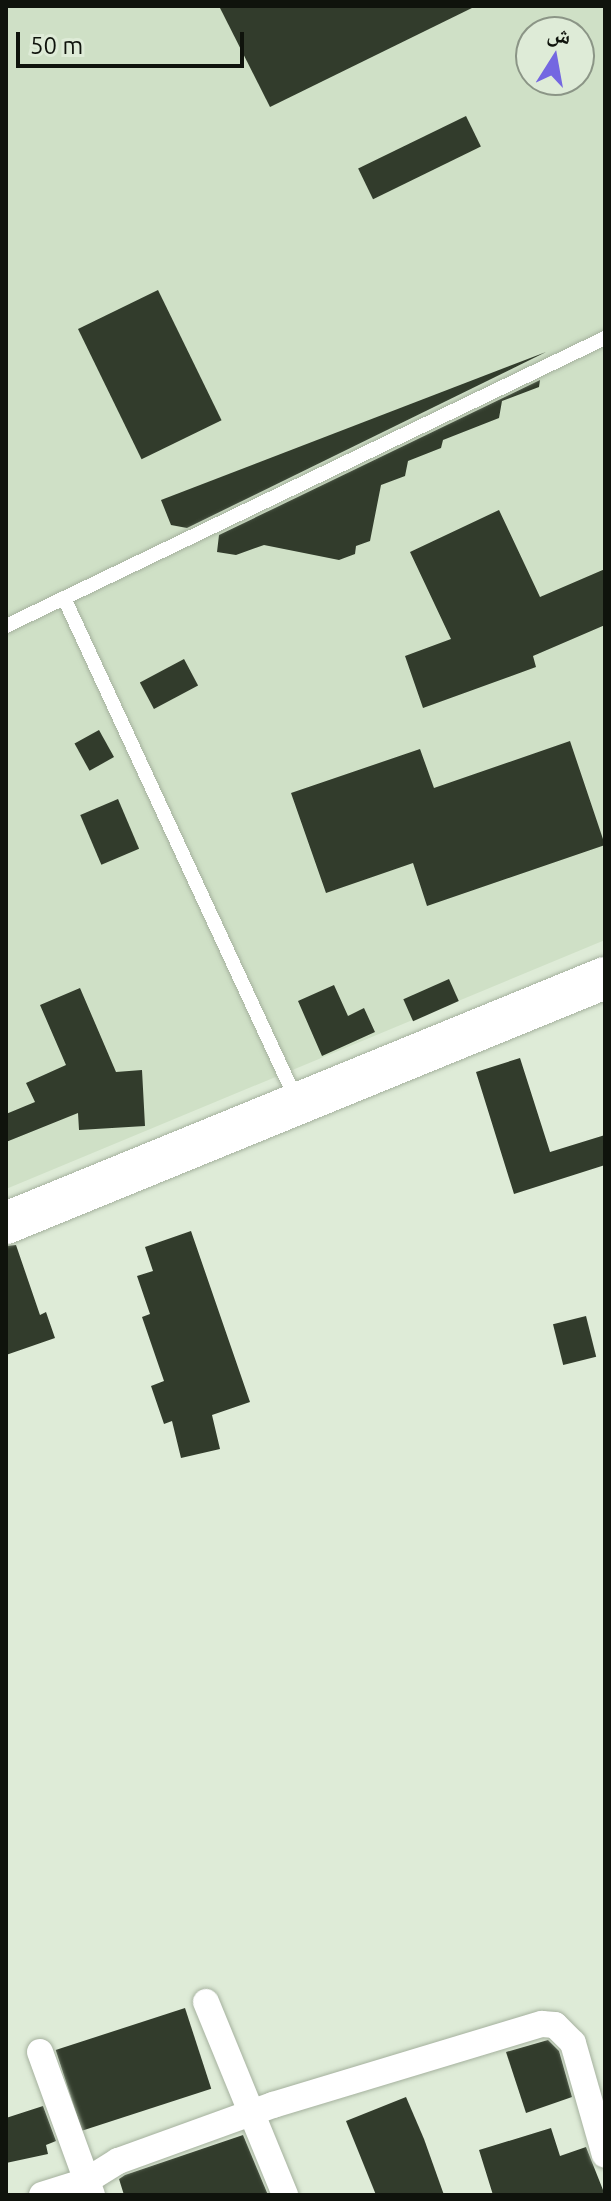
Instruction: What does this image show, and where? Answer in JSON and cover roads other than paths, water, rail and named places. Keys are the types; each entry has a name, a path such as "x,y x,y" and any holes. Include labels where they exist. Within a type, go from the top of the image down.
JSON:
{"main road":[{"path":"6,1223 299,1106 605,978"}],"street":[{"path":"206,2002 285,2195"},
{"path":"42,2195 89,2188 118,2161 251,2113 526,2026 555,2025 573,2043 605,2155"},
{"path":"40,2052 89,2188"}],"lane":[{"path":"6,626 605,338"},
{"path":"64,598 299,1106"}]}
